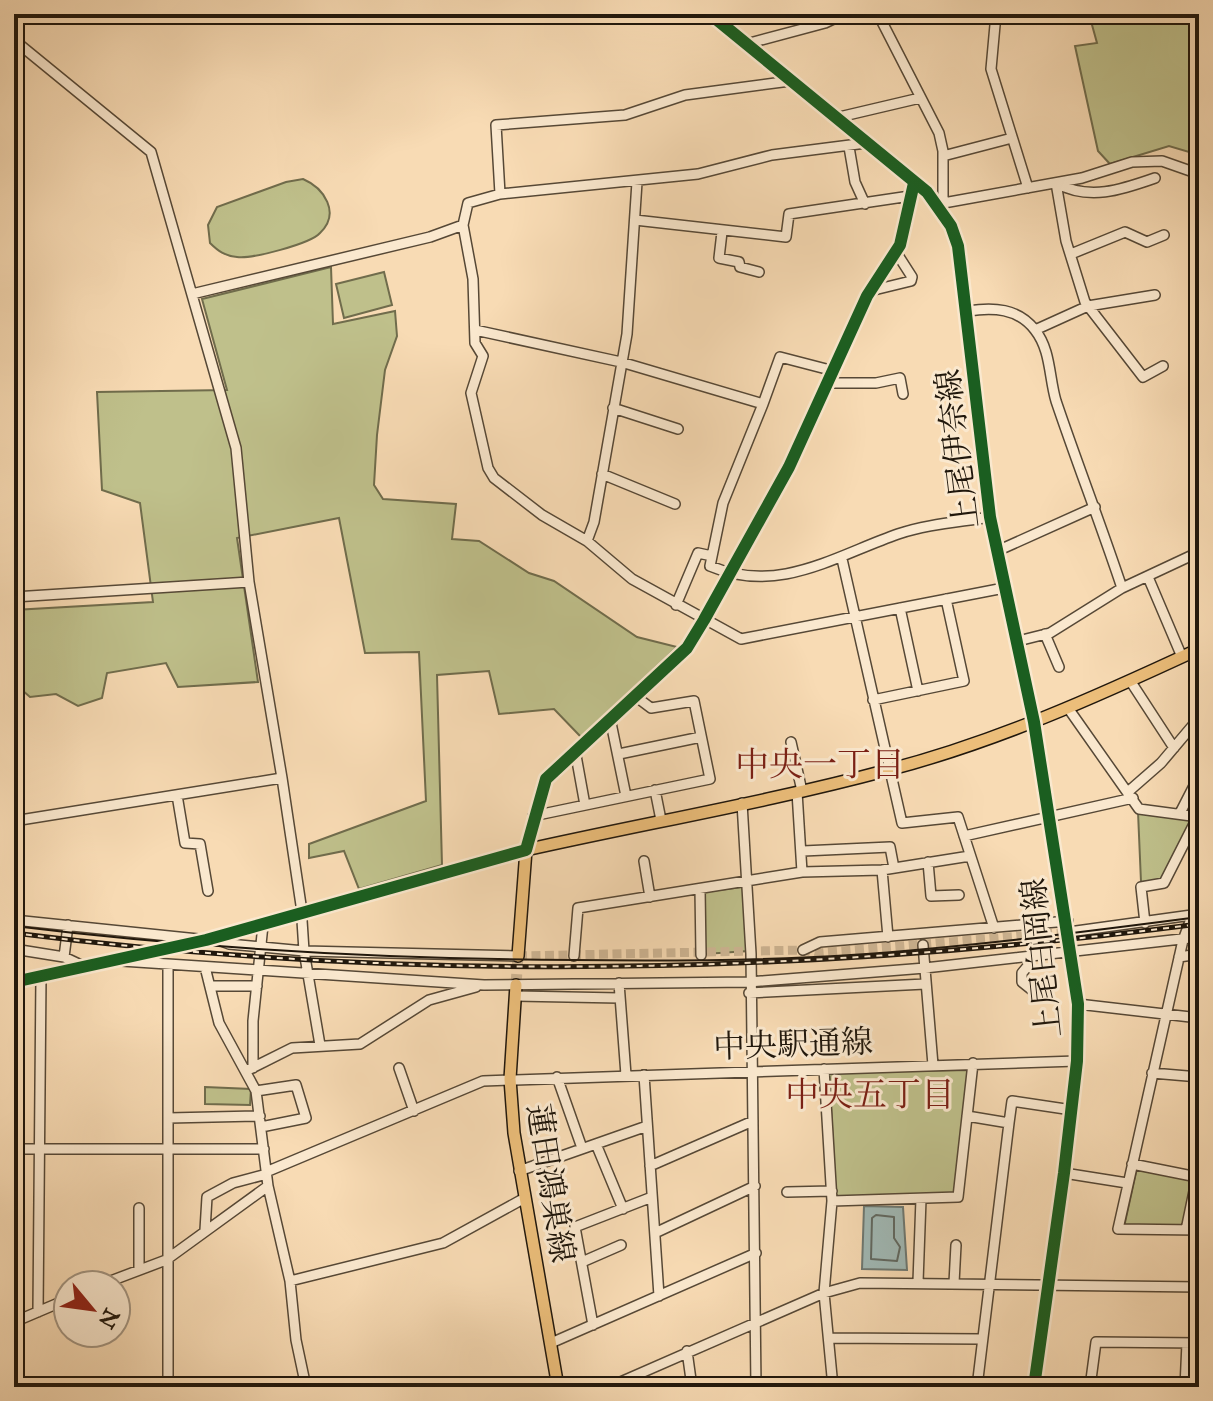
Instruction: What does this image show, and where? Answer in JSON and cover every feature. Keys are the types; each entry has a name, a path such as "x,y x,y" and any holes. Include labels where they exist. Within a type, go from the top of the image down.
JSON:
{"main road":[{"path":"518,956 526,850 889,770 1034,722 1131,682 1199,649"},
{"name":"蓮田鴻巣線","path":"516,991 510,1079 519,1171 558,1387"}],"street":[{"path":"14,15 54,14"},
{"name":"上尾伊奈線","path":"710,14 941,203 958,246 990,517 1034,722"},
{"path":"746,44 825,23 844,14"},
{"path":"878,14 939,133 943,156 941,203 1056,183 1149,160 1162,161 1199,174"},
{"path":"996,14 991,69 1028,188"},
{"path":"14,40 151,152 236,448 249,582 282,778 304,951 320,1045"},
{"path":"500,194 496,125 625,115 685,95 790,81"},
{"path":"835,118 920,98"},
{"path":"943,156 1012,138"},
{"path":"866,143 795,151 698,174 500,194 468,203 463,225 473,279 475,343 483,356 471,393 488,468 494,478 542,515 587,541 632,579 704,620 747,640 1004,588"},
{"path":"849,147 855,182 865,204"},
{"path":"1056,183 1071,191 1094,194 1155,178"},
{"path":"587,541 627,334 637,182"},
{"path":"14,982 210,939 526,850 533,816 546,779 687,648 704,620 789,467 870,291 896,252 914,183"},
{"path":"1056,183 1071,254 1088,306 1143,377 1163,366"},
{"path":"635,220 786,237 789,214 910,196"},
{"path":"192,294 430,237 463,225"},
{"path":"722,232 719,258 739,262 740,267 759,272"},
{"path":"1071,254 1125,232 1147,242 1164,235"},
{"path":"870,291 911,281 912,277 896,252"},
{"path":"1035,330 1088,306 1155,295"},
{"path":"968,311 992,308 1009,311 1035,330 1044,345 1056,399 1122,588"},
{"path":"475,330 621,362 763,404"},
{"path":"834,371 780,357 723,503 710,566 728,574 777,578 842,559 900,533 990,517"},
{"path":"828,383 876,383 900,378 903,394"},
{"path":"613,408 678,429"},
{"path":"602,474 675,504"},
{"path":"997,551 1095,507"},
{"path":"1018,641 1045,634 1122,588 1199,552"},
{"path":"676,605 698,553 712,556"},
{"path":"842,559 902,823 958,817 994,928"},
{"path":"1148,577 1182,657"},
{"path":"14,597 249,582"},
{"path":"873,700 964,681 946,599"},
{"path":"900,608 918,691"},
{"path":"1045,634 1059,667"},
{"path":"1131,682 1174,748"},
{"path":"533,816 710,779 694,701 651,708 635,696"},
{"path":"1068,708 1139,809 1198,816 1164,883 1141,887 1145,923"},
{"path":"610,718 626,796"},
{"path":"964,836 1131,795 1199,718"},
{"name":"上尾白岡線","path":"1034,722 1068,921 1078,1004 1072,1110 1034,1387"},
{"path":"619,754 701,737"},
{"path":"791,742 799,791 802,872"},
{"path":"575,750 585,805"},
{"path":"1180,813 1199,776"},
{"path":"14,821 282,778"},
{"path":"655,790 661,820"},
{"path":"177,795 185,843 200,844 208,891"},
{"path":"742,803 751,954 756,1387"},
{"path":"803,851 890,847 894,868"},
{"path":"574,956 578,908 802,872 882,870 970,856"},
{"path":"644,861 650,897"},
{"path":"928,862 931,896 959,895"},
{"path":"882,870 888,937"},
{"path":"700,889 701,955"},
{"path":"1199,898 1183,940 1118,1229 1199,1230"},
{"path":"1069,932 1195,915"},
{"path":"14,920 304,951 518,956"},
{"path":"803,950 820,942 1068,921"},
{"path":"64,957 68,925"},
{"path":"263,925 251,1071 268,1186 290,1281 296,1340 306,1387"},
{"path":"749,988 1199,937"},
{"path":"923,945 933,1065"},
{"path":"14,949 64,957 83,966"},
{"path":"1179,957 1199,954"},
{"path":"111,960 484,985 516,991 619,998"},
{"path":"168,965 168,1387"},
{"path":"205,967 219,1023 234,1054 251,1071"},
{"path":"1027,967 1022,973 1022,982 1037,994"},
{"path":"38,1312 37,1149 41,976"},
{"path":"619,983 626,1075"},
{"path":"516,991 619,983 749,988 925,984"},
{"path":"251,1071 292,1048 360,1044 429,1000 484,985"},
{"path":"210,986 257,986"},
{"path":"1078,1004 1199,1018"},
{"name":"中央駅通線","path":"205,1230 207,1197 233,1183 266,1173 483,1081 1077,1061"},
{"path":"787,1192 921,1199 958,1197 973,1063"},
{"path":"399,1068 414,1111"},
{"path":"824,1069 832,1196 824,1293 833,1387"},
{"path":"1152,1073 1199,1077"},
{"path":"644,1075 659,1296"},
{"path":"557,1077 582,1148"},
{"path":"169,1118 260,1122 306,1118 296,1085 256,1091"},
{"path":"977,1387 987,1285 1012,1101 1072,1110"},
{"path":"967,1116 1009,1123"},
{"path":"650,1166 753,1121"},
{"path":"519,1171 647,1126"},
{"path":"596,1144 623,1209"},
{"path":"14,1149 264,1149"},
{"path":"1132,1164 1198,1172 1186,1230"},
{"path":"1064,1173 1127,1183"},
{"path":"132,1271 166,1260 268,1186"},
{"path":"655,1233 755,1186"},
{"path":"593,1325 575,1227 652,1197"},
{"path":"290,1281 443,1243 523,1199"},
{"path":"918,1282 921,1199"},
{"path":"139,1208 139,1268"},
{"path":"582,1262 621,1245"},
{"path":"954,1283 956,1245"},
{"path":"551,1343 756,1253"},
{"path":"615,1386 755,1322 824,1293 860,1283 1199,1287"},
{"path":"14,1322 52,1306"},
{"path":"829,1338 981,1339"},
{"path":"1090,1387 1096,1342 1199,1343"},
{"path":"1185,1387 1187,1343"},
{"path":"687,1351 692,1387"}],"green space":[{"path":"1089,14 1199,14 1199,155 1169,146 1110,164 1098,151 1075,46 1097,43"},
{"path":"303,179 317,188 327,202 329,217 320,233 305,242 280,250 244,257 225,254 210,243 208,225 217,207 286,182"},
{"path":"331,267 333,324 395,311 397,336 385,370 377,435 374,485 383,499 456,504 452,539 479,541 529,573 554,581 637,637 677,647 581,737 554,709 499,714 489,671 437,675 442,865 359,889 344,851 309,858 309,844 426,801 419,652 365,653 339,518 237,538 258,682 178,687 166,663 107,673 102,698 78,706 56,694 30,697 14,683 14,610 153,602 140,503 102,490 97,392 227,390 202,299"},
{"path":"384,272 392,305 344,318 336,284"},
{"path":"1138,812 1190,818 1163,880 1141,882"},
{"path":"743,887 748,951 705,954 702,892"},
{"path":"968,1070 956,1195 836,1198 829,1072"},
{"path":"205,1087 251,1089 250,1105 205,1104"},
{"path":"1137,1168 1193,1181 1184,1227 1124,1227"}],"water":[{"path":"864,1206 903,1207 907,1270 862,1269"}],"tunnel":[{"path":"518,956 803,950 816,953 1069,932"},
{"path":"516,985 518,956"}],"tram line":[{"path":"14,926 154,941 363,955 678,960 895,952 1199,917"}],"railway":[{"path":"14,933 162,949 310,960 458,966 607,966 903,954 1199,924"}],"cycle path":[{"path":"710,14 927,192 951,226 958,246 990,517 1034,722 1078,1004 1077,1061 1034,1387"},
{"path":"14,982 206,940 526,850 546,779 687,648 704,620 789,467 867,296 900,245 914,183"}],"district":[{"name":"中央一丁目","path":"820,764"},
{"name":"中央五丁目","path":"870,1094"}]}
